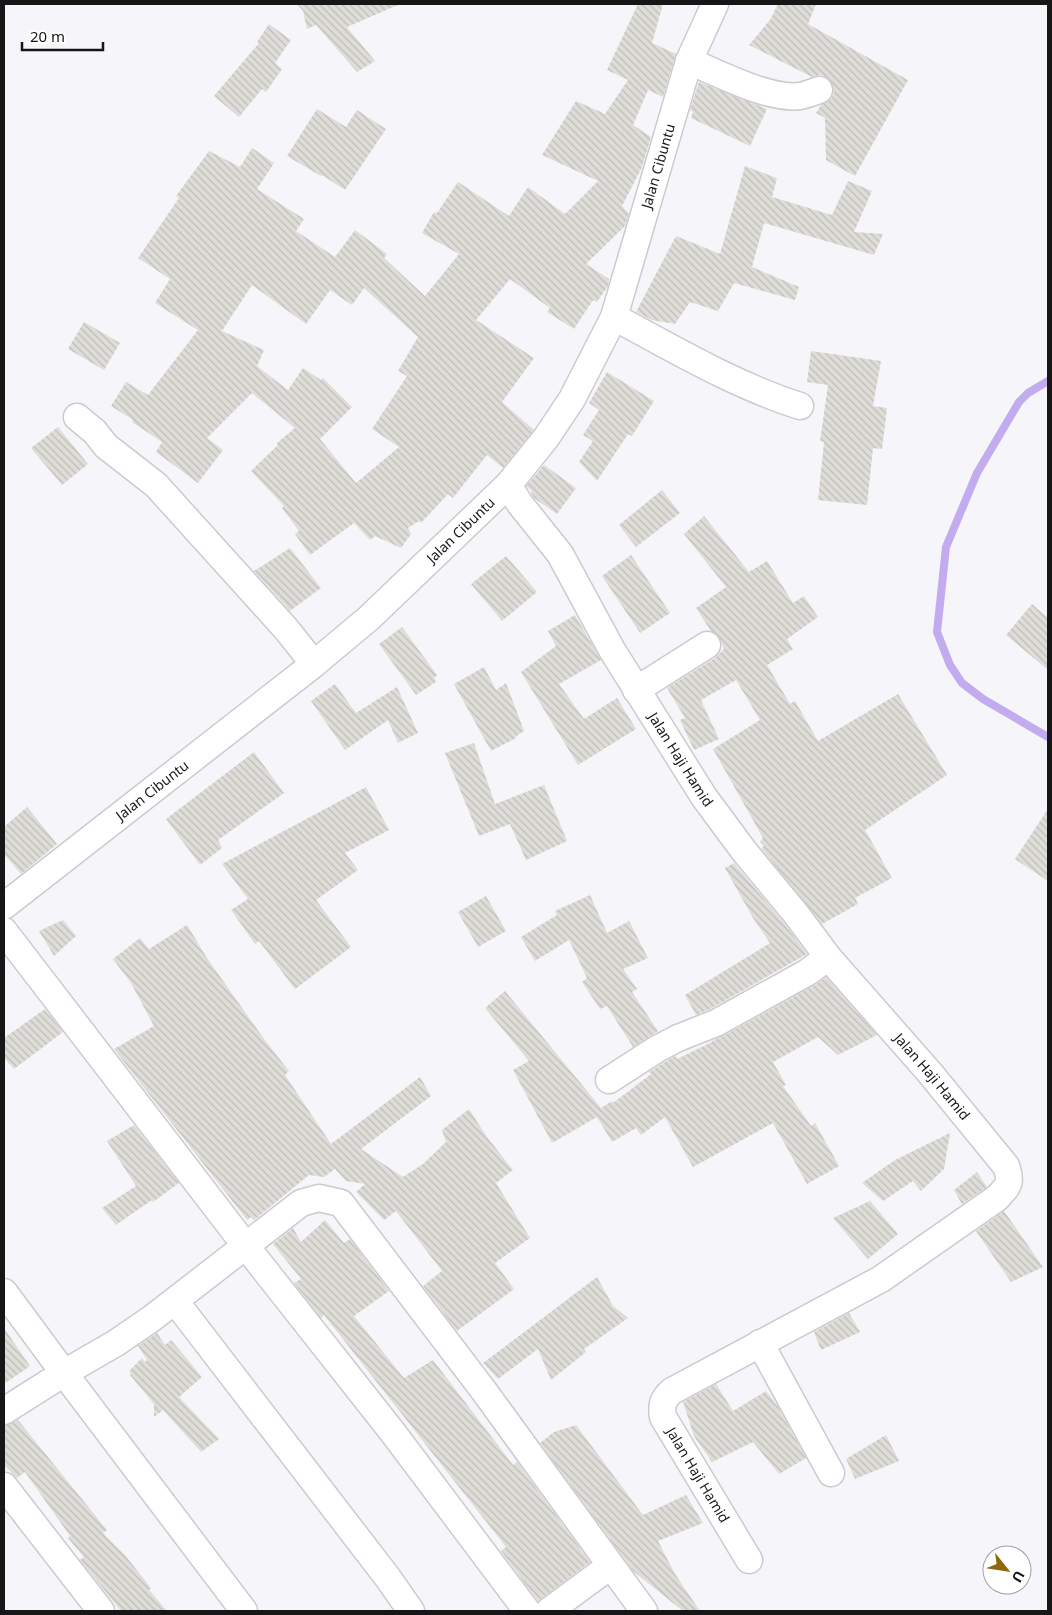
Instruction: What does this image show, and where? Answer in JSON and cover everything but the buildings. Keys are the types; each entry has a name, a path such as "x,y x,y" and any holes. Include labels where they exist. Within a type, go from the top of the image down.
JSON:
{"street":[{"name":"Jalan Cibuntu","path":"4,906 314,664 368,618 508,485 546,438 572,399 614,317 689,61 715,4"},
{"path":"689,61 750,87 777,94 800,96 819,90"},
{"path":"614,317 725,375 800,406"},
{"path":"77,417 95,432 106,446 156,485 287,630 314,664"},
{"name":"Jalan Haji Hamid","path":"508,485 520,504 560,554 593,617 636,690 704,797 828,958 930,1073 1006,1166 1010,1177 1008,1186 997,1198 881,1279 672,1391 664,1398 662,1407 663,1417 750,1560"},
{"path":"636,690 707,645"},
{"path":"4,931 245,1245 394,1434 526,1611"},
{"path":"609,1080 658,1049 678,1038 716,1023 808,972 828,958"},
{"path":"4,1411 116,1343 302,1203 319,1198 341,1203 484,1391 644,1611"},
{"path":"4,1292 244,1611"},
{"path":"174,1301 382,1570 411,1611"},
{"path":"760,1343 831,1473"},
{"path":"4,1486 101,1611"},
{"path":"549,1611 610,1566"}],"waterway":[{"path":"1048,381 1028,393 1019,402 977,473 946,547 937,632 950,665 962,683 983,699 1048,737"}]}
